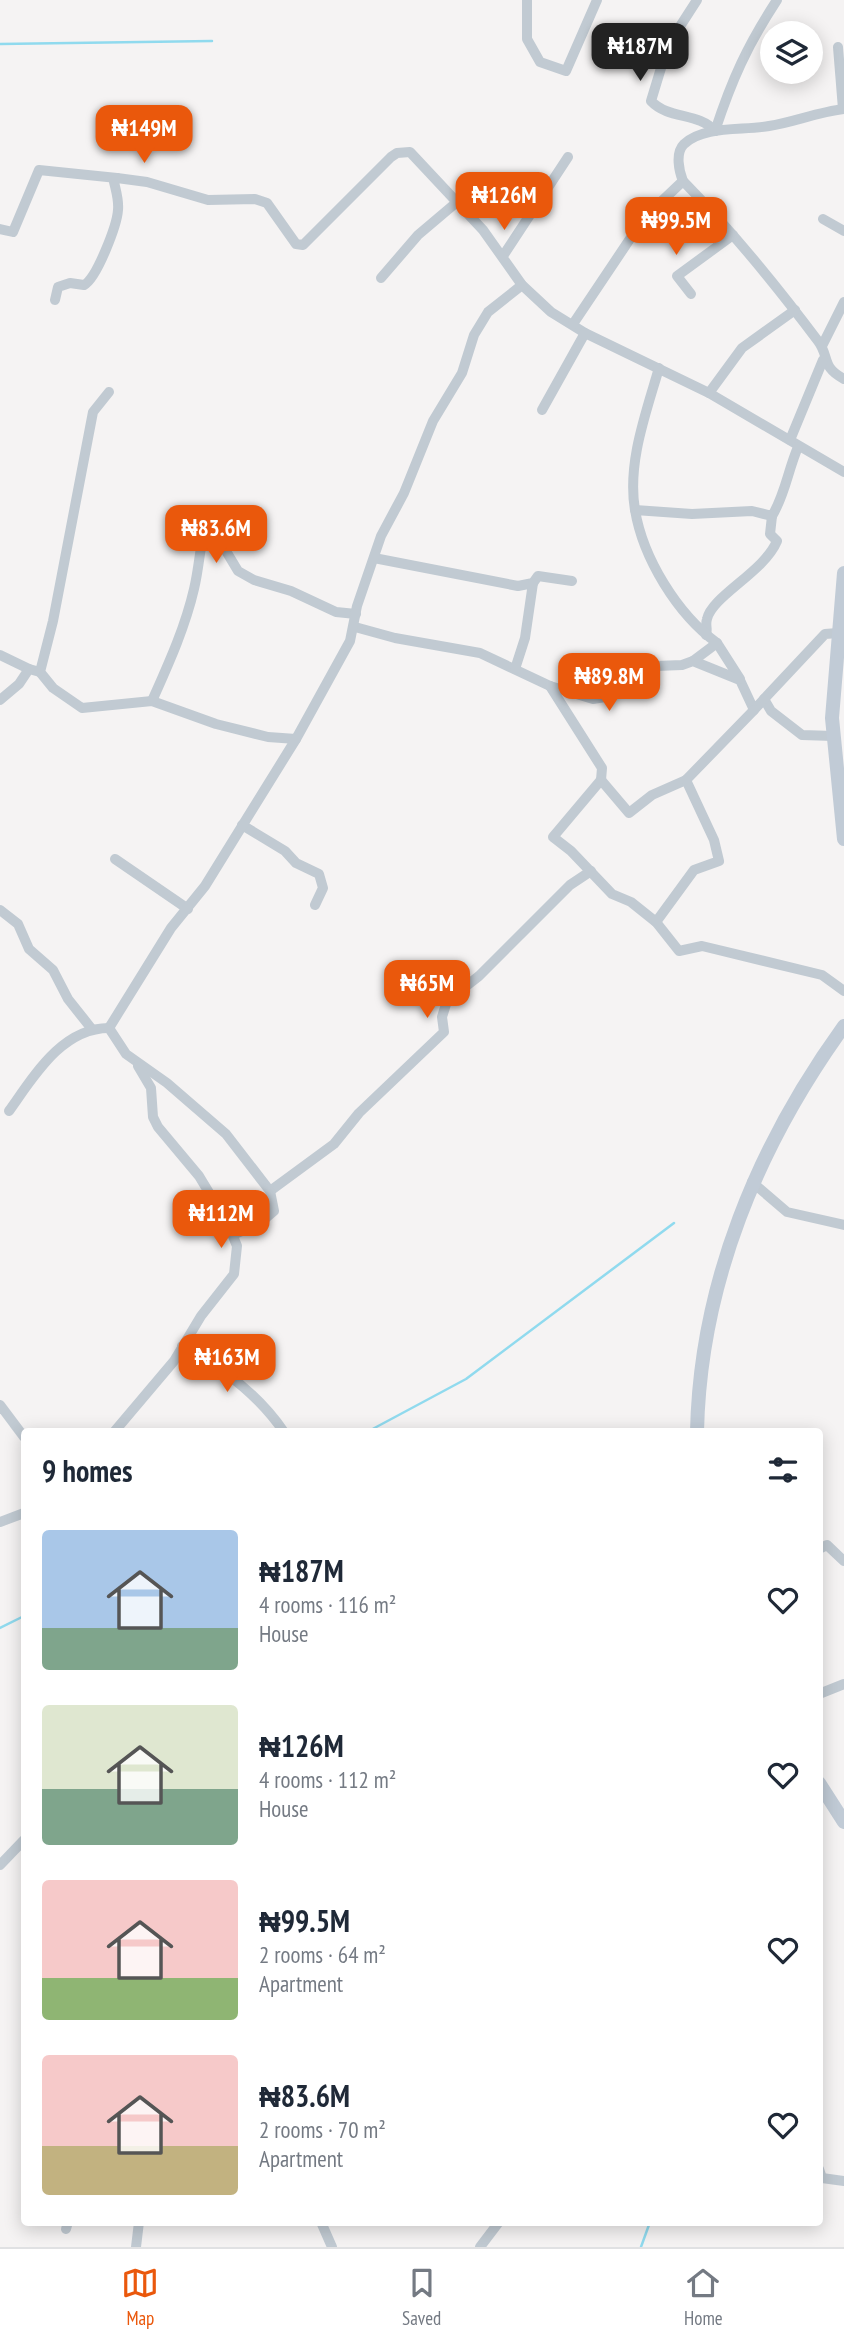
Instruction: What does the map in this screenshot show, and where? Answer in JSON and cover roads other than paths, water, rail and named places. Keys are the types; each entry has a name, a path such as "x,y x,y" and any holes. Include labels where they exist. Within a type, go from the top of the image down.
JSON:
{"street":[{"path":"527,0 527,39 540,62 566,71 597,0"},
{"path":"697,0 668,45 651,101 660,111 706,121 715,131"},
{"path":"715,131 733,76 748,45 777,0"},
{"path":"822,346 733,235 683,181 679,169 680,149 685,143 715,131 770,126 843,109 838,47"},
{"path":"0,229 13,232 39,170 147,182 208,200 255,199 267,202 296,244 303,245 397,153 410,152 457,202 502,256 522,285 551,312 585,333 709,393 844,472"},
{"path":"502,256 568,157"},
{"path":"55,300 58,287 70,283 84,285 94,277 117,218 114,182 117,178"},
{"path":"573,324 644,218 683,181"},
{"path":"381,278 418,235 457,202"},
{"path":"823,219 844,231"},
{"path":"691,294 677,276 733,235"},
{"path":"109,1028 296,738 350,641 381,536 404,494 429,428 462,373 474,335 488,312 522,285"},
{"path":"706,635 707,618 731,589 772,554 777,541 771,534 772,516 781,502 794,444 823,360 822,346 844,302"},
{"path":"709,393 742,348 795,310"},
{"path":"542,410 585,333"},
{"path":"823,360 834,374 844,379"},
{"path":"659,368 640,433 631,490 635,510 650,554 669,588 688,617 717,643 740,680 754,710"},
{"path":"0,700 34,671 53,621 93,412 109,391"},
{"path":"635,510 692,514 752,511 772,516"},
{"path":"152,701 178,639 193,593 199,543 208,514 213,518 223,546 238,571 254,580 291,592 336,612 356,614"},
{"path":"374,558 518,586 533,583"},
{"path":"844,573 833,736 839,760 844,839"},
{"path":"515,669 525,638 533,583 538,576 572,581"},
{"path":"355,627 394,638 480,653 550,686 593,699 605,697 614,691 631,667 682,665 693,661 717,643"},
{"path":"601,780 629,813 652,795 686,780 825,634 838,633"},
{"path":"0,655 34,671 82,708 152,701 216,724 268,737 296,738"},
{"path":"693,661 740,680"},
{"path":"550,686 602,768 601,780 553,837 612,894 631,902 656,922 679,950 688,951 692,947 702,946 822,975 844,991"},
{"path":"764,699 771,711 802,735 833,736"},
{"path":"656,922 694,870 719,861 714,840 686,780"},
{"path":"242,824 285,851 296,863 318,874 323,888 315,905"},
{"path":"115,859 188,909"},
{"path":"270,1191 334,1144 359,1113 444,1032 442,1017 447,1001 478,976 570,885 591,872"},
{"path":"0,910 18,924 29,949 53,970 68,999 91,1028"},
{"path":"697,1428 698,1402 709,1325 722,1270 752,1182 785,1115 844,1026"},
{"path":"9,1111 58,1049 91,1028 109,1028"},
{"path":"109,1028 115,1040 135,1061 167,1083 226,1134 270,1191 274,1211 260,1223 233,1235"},
{"path":"117,1428 155,1384 234,1274 237,1246 192,1167 158,1127 153,1117 151,1088 135,1061"},
{"path":"752,1182 787,1212 844,1225"},
{"path":"182,1346 214,1363 253,1395 281,1428"},
{"path":"0,1405 21,1433"},
{"path":"0,1522 21,1514"},
{"path":"823,1547 827,1545 844,1561"},
{"path":"823,1692 844,1684"},
{"path":"823,1789 844,1822"},
{"path":"2,1859 21,1843"},
{"path":"823,2178 844,2181"},
{"path":"136,2247 139,2226"},
{"path":"323,2226 332,2247"},
{"path":"480,2247 496,2226"}],"waterway":[{"path":"0,44 212,41"},
{"path":"374,1428 466,1379 674,1223"},
{"path":"0,1628 21,1618"},
{"path":"641,2247 649,2226"}]}
